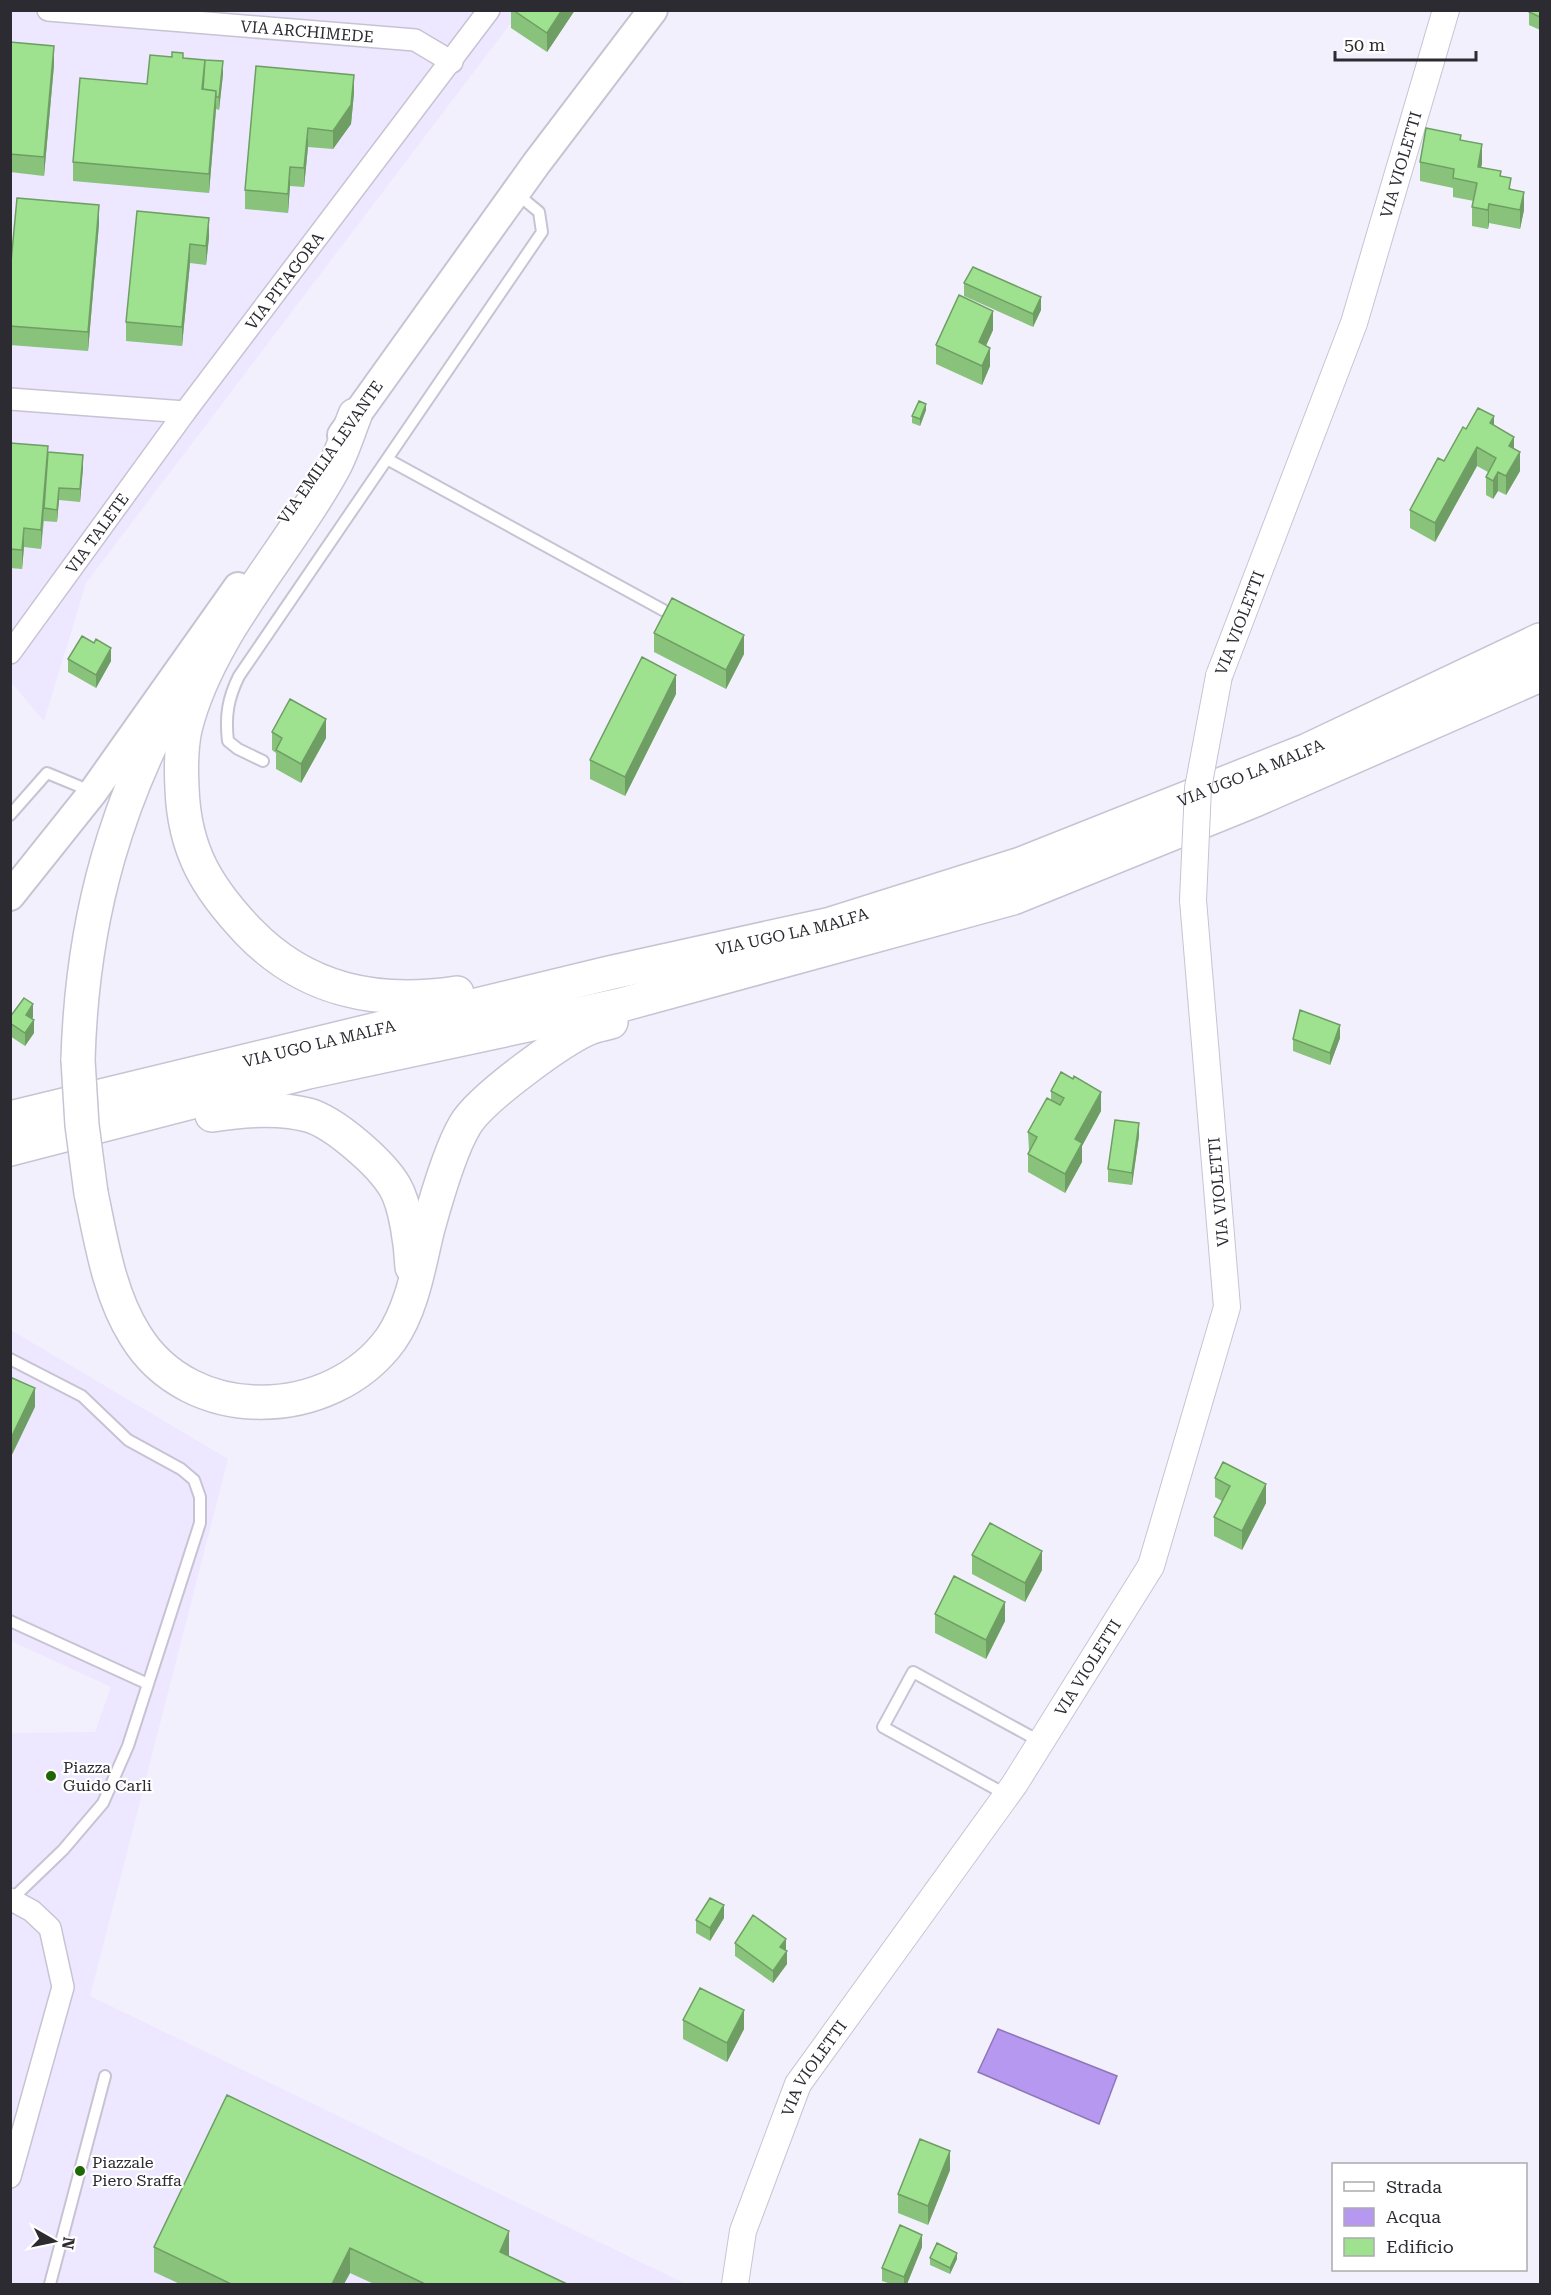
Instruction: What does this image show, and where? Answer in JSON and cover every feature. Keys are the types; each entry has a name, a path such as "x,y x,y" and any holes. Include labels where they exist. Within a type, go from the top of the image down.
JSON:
{"highway":[{"path":"355,415 333,469 258,585 214,658 195,697 185,731 181,763 186,831 201,872 228,910 258,941 293,970 332,987 379,996 435,997 579,968 609,974"},
{"path":"230,599 170,704 142,761 116,827 89,942 82,991 78,1060 82,1125 91,1193 115,1289 135,1336 146,1352 164,1368 196,1388 227,1399 248,1403 291,1400 313,1395 358,1373 392,1338 405,1312 435,1200 465,1124 506,1083 589,1028 964,923 1013,898"},
{"name":"VIA UGO LA MALFA","path":"10,1118 609,974 831,924 1009,868 1308,750 1540,640"},
{"name":"VIA UGO LA MALFA","path":"10,1149 308,1072 621,1005 1013,898 1255,800 1540,675"},
{"path":"10,1149 249,1109 309,1115 352,1139 395,1187 408,1233 413,1287"}],"main road":[{"name":"VIA EMILIA LEVANTE","path":"10,896 93,792 230,599 355,415 516,193 653,10"}],"street":[{"name":"VIA ARCHIMEDE","path":"48,10 415,40 452,62"},
{"name":"VIA PITAGORA","path":"185,412 452,62 489,10"},
{"name":"VIA VIOLETTI","path":"735,2284 743,2231 798,2084 1007,1795 1151,1566 1227,1307 1193,900 1198,788 1219,676 1354,323 1446,10"},
{"path":"10,399 185,412"},
{"name":"VIA TALETE","path":"10,653 185,412"},
{"path":"10,2177 63,1987 50,1928 32,1911 11,1899"}],"lane":[{"path":"263,760 238,749 228,741 225,720 229,697 239,676 542,232 539,212 516,193"},
{"path":"387,459 663,610"},
{"path":"1507,656 1540,631"},
{"path":"10,815 47,773 93,792"},
{"path":"10,1359 82,1396 128,1440 181,1468 194,1480 200,1497 200,1523 128,1746 103,1803 63,1850 11,1899"},
{"path":"10,1621 148,1684"},
{"path":"1007,1795 883,1727 913,1672 1041,1742"},
{"path":"50,2284 105,2076"}],"shaded area":[{"path":"10,11 520,11 86,583 44,721 10,681"},
{"path":"11,1330 228,1459 90,1996 686,2284 11,2284 11,1733 95,1732 111,1687 11,1641"}],"water":[{"path":"998,2029 1117,2076 1099,2124 978,2072"}],"building":[{"path":"513,10 562,10 547,33"},
{"path":"1540,10 1540,17 1529,12"},
{"path":"10,42 54,46 44,157 10,154"},
{"path":"172,52 183,53 183,58 205,60 202,89 216,91 209,174 73,162 80,78 147,84 150,55 172,57"},
{"path":"205,60 223,61 219,97 216,97 216,91 203,89"},
{"path":"256,66 354,75 351,105 333,131 308,128 304,168 290,167 288,194 245,190"},
{"path":"1426,128 1461,135 1460,140 1482,144 1478,167 1501,171 1500,176 1511,178 1509,189 1524,192 1520,210 1489,204 1488,210 1472,207 1477,183 1453,178 1454,169 1420,162"},
{"path":"17,198 99,205 88,332 10,326 10,273"},
{"path":"137,211 209,218 206,246 190,244 182,327 126,322"},
{"path":"973,267 1041,297 1033,314 964,283"},
{"path":"959,295 993,311 979,342 990,348 982,366 936,345"},
{"path":"919,401 926,404 920,419 912,416"},
{"path":"1478,408 1494,416 1490,423 1514,437 1509,446 1520,452 1506,476 1498,472 1493,481 1486,477 1496,458 1477,447 1435,523 1410,510 1438,458 1444,461 1463,427 1466,429"},
{"path":"10,443 48,446 41,530 24,528 22,550 10,549"},
{"path":"48,452 83,455 80,489 59,488 57,510 44,508"},
{"path":"672,598 744,635 726,670 654,633"},
{"path":"82,636 94,643 96,639 111,648 96,675 68,659"},
{"path":"642,657 676,675 625,777 590,760"},
{"path":"290,699 326,719 301,764 276,750 282,738 272,732"},
{"path":"24,998 33,1004 26,1015 34,1020 25,1033 10,1023 10,1017"},
{"path":"1300,1010 1340,1025 1330,1053 1293,1039"},
{"path":"1061,1072 1073,1079 1074,1076 1101,1092 1075,1139 1082,1143 1065,1174 1028,1154 1037,1137 1028,1132 1047,1098 1060,1105 1064,1098 1051,1091"},
{"path":"1115,1120 1139,1123 1132,1173 1108,1169"},
{"path":"10,1377 35,1388 10,1440"},
{"path":"1223,1462 1266,1484 1242,1531 1214,1517 1230,1486 1215,1478"},
{"path":"990,1523 1042,1551 1025,1583 972,1555"},
{"path":"954,1576 1005,1602 986,1640 935,1614"},
{"path":"710,1898 724,1905 710,1928 696,1920"},
{"path":"753,1915 786,1939 780,1947 787,1951 773,1971 735,1943"},
{"path":"700,1988 744,2010 727,2043 683,2020"},
{"path":"227,2095 509,2231 500,2252 567,2284 425,2284 350,2248 332,2284 231,2284 154,2247"},
{"path":"920,2139 950,2151 928,2206 898,2194"},
{"path":"900,2225 922,2235 904,2277 882,2268"},
{"path":"937,2243 957,2253 950,2268 930,2258"}],"place":[{"name":"Piazza Guido Carli","path":"51,1776"},
{"name":"Piazzale Piero Sraffa","path":"80,2171"}]}
